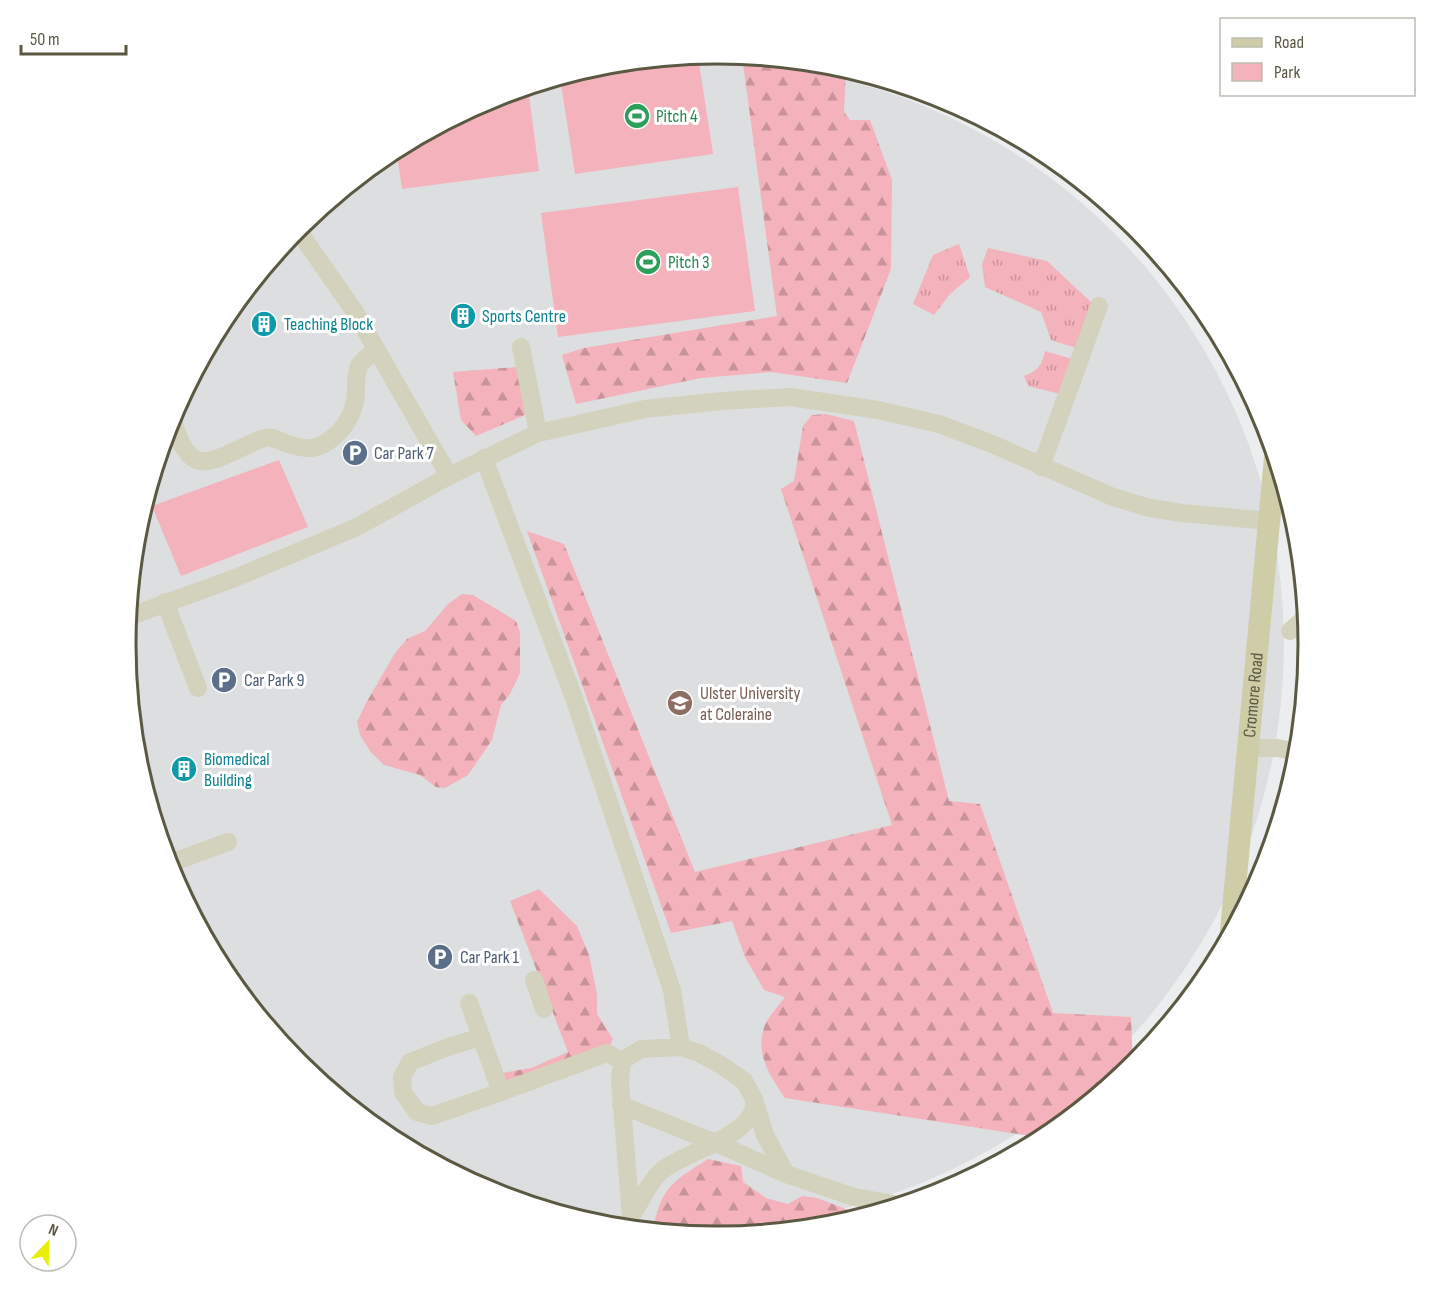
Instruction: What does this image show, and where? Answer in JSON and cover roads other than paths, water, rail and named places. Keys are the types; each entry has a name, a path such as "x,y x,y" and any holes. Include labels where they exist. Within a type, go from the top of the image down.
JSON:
{"main road":[{"name":"Cromore Road","path":"1234,910 1274,482"}],"street":[{"path":"303,238 355,312 449,476"},
{"path":"1041,467 1099,306"},
{"path":"521,347 538,434"},
{"path":"177,431 187,453 198,461 214,460 254,440 269,437 306,449 326,444 342,429 352,413 360,365 376,350"},
{"path":"137,613 235,578 357,527 484,458 538,434 645,409 790,397 878,410 939,424 992,444 1113,497 1150,508 1269,521"},
{"path":"484,458 574,698 665,968 672,990 681,1047"},
{"path":"165,602 198,688"},
{"path":"1290,631 1297,625"},
{"path":"1249,748 1288,750"},
{"path":"177,861 228,842"},
{"path":"534,980 544,1009"},
{"path":"470,1003 501,1092"},
{"path":"481,1037 410,1062 402,1077 403,1092 417,1112 432,1116 607,1053 622,1061"},
{"path":"622,1061 641,1049 681,1047 699,1053 728,1069 744,1081 754,1099 765,1135 786,1174"},
{"path":"622,1061 621,1105 632,1220"},
{"path":"633,1220 660,1173 682,1157 716,1143 737,1131 747,1122 755,1104 754,1099"},
{"path":"621,1105 786,1174 854,1197 883,1202"}],"place":[{"name":"Pitch 4","path":"637,116"},
{"name":"Pitch 3","path":"648,262"},
{"name":"Sports Centre","path":"463,316"},
{"name":"Teaching Block","path":"264,324"},
{"name":"Car Park 7","path":"355,453"},
{"name":"Car Park 9","path":"224,680"},
{"name":"Ulster University at Coleraine","path":"680,703"},
{"name":"Biomedical Building","path":"184,769"},
{"name":"Car Park 1","path":"440,957"}]}
